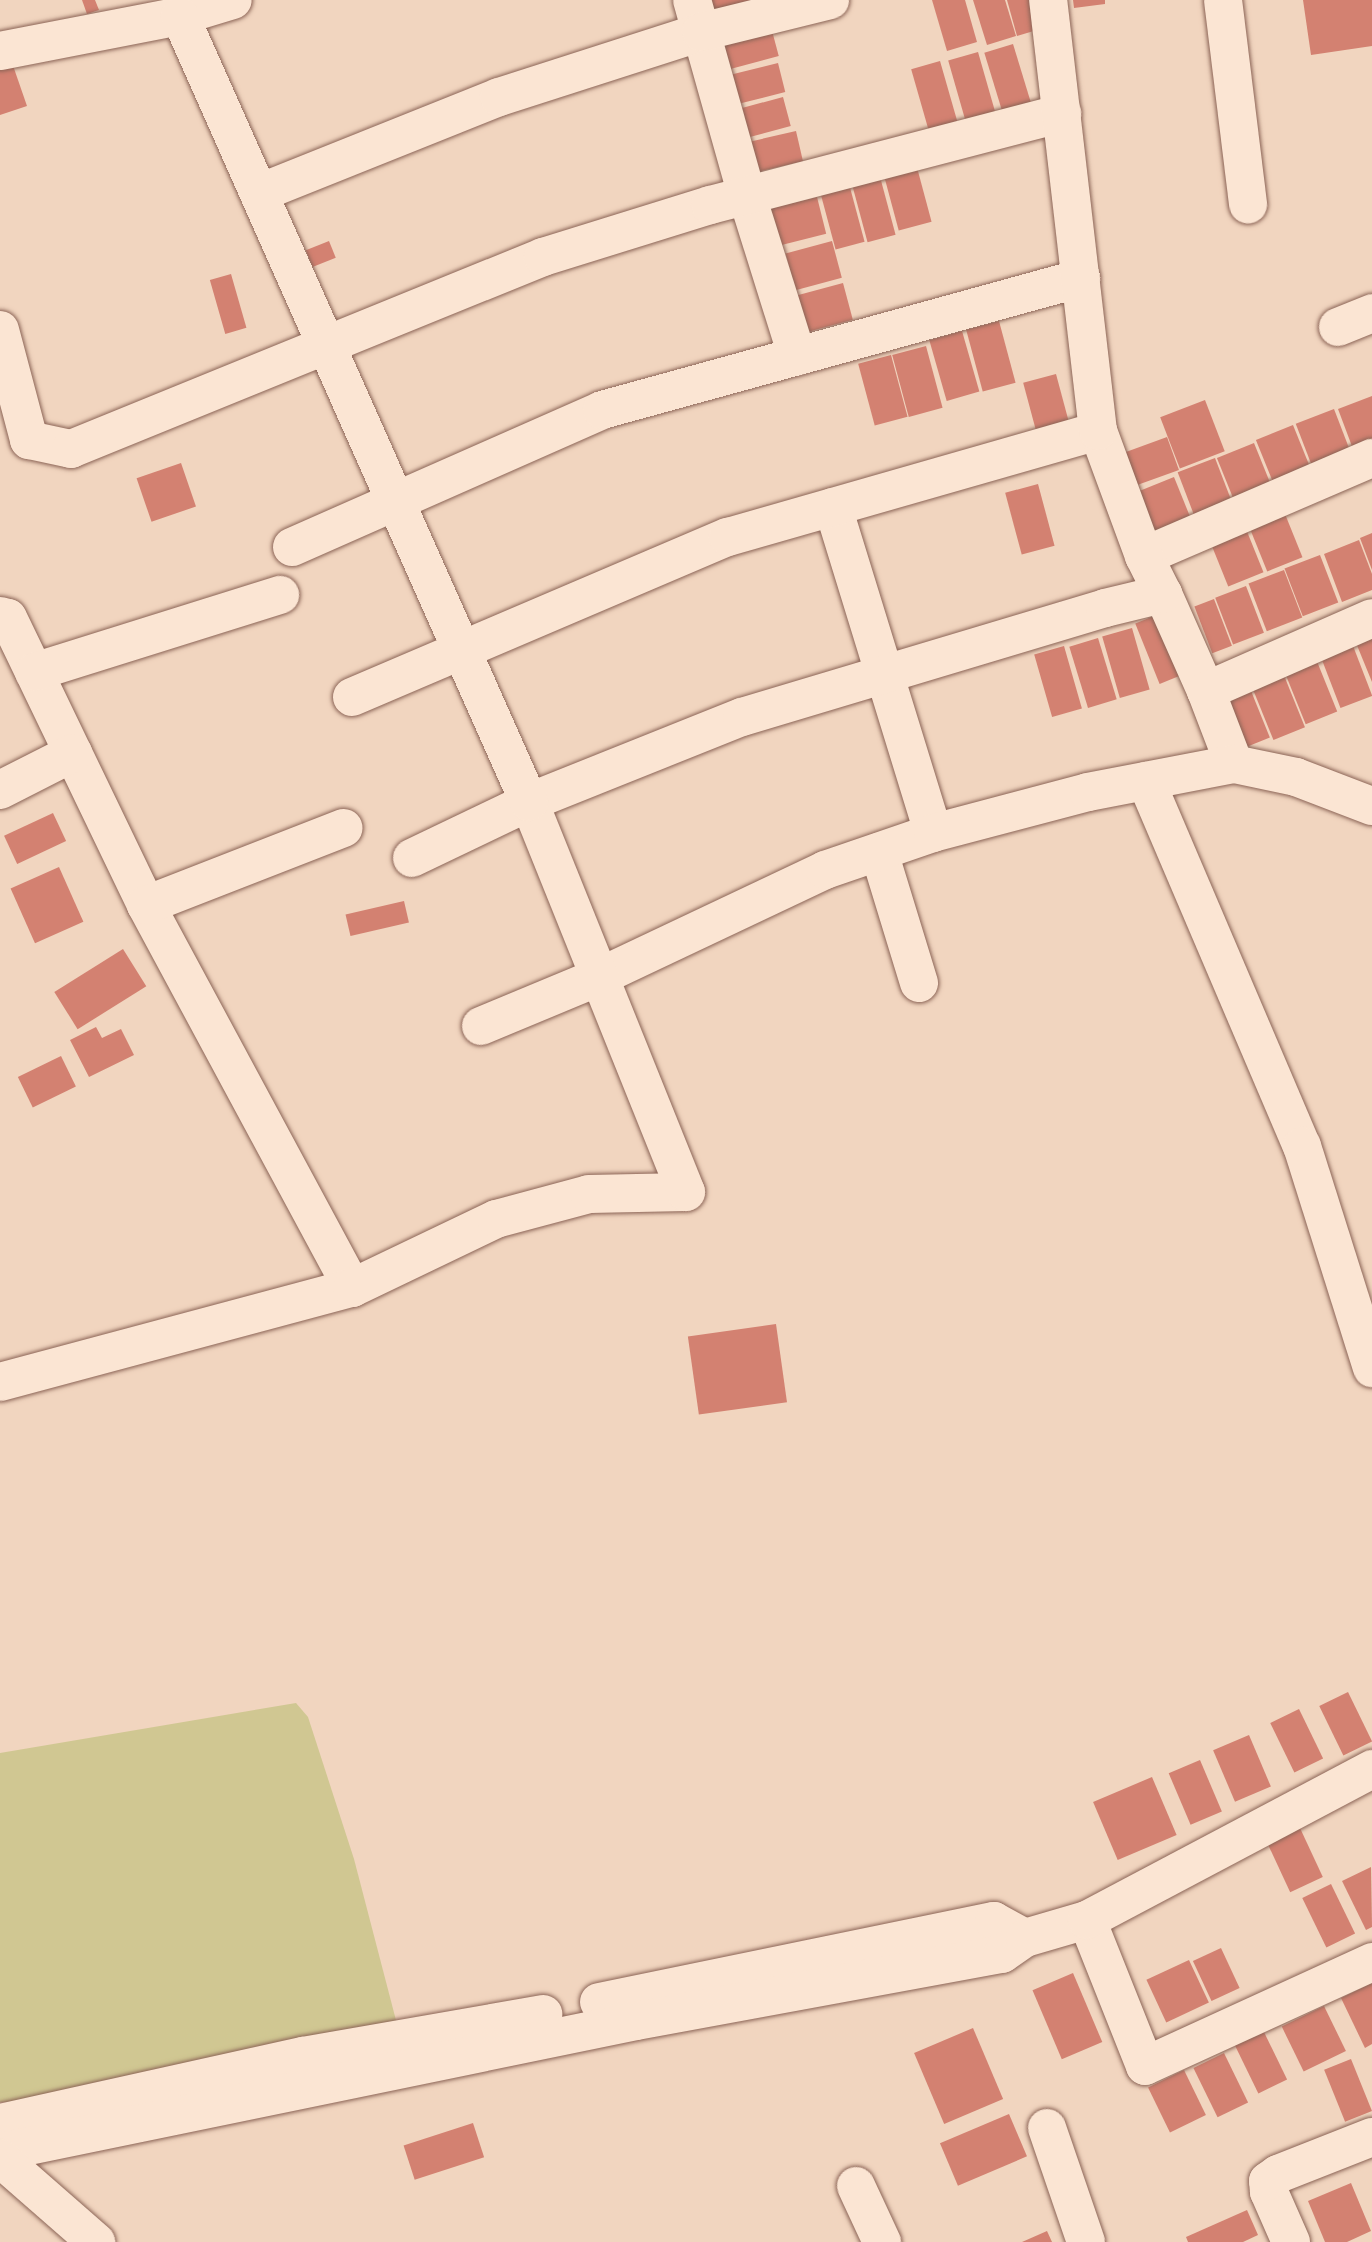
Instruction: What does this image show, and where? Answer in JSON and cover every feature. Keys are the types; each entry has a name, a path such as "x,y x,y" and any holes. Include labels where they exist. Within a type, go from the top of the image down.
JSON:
{"street":[{"path":"0,51 180,16 233,0"},
{"path":"259,193 696,16 830,0"},
{"path":"1048,0 1098,431 1144,556 1206,691 1234,764"},
{"path":"1223,0 1248,204"},
{"path":"0,1382 352,1288 496,1219 589,1194 686,1192 529,802 329,346 180,16"},
{"path":"696,16 747,196 797,356"},
{"path":"0,330 29,440 71,449 543,257 747,196 1062,113"},
{"path":"292,547 602,410 1081,278"},
{"path":"352,697 728,537 1098,431"},
{"path":"1144,556 1372,457"},
{"path":"833,507 933,833"},
{"path":"412,858 529,802 742,717 1105,608 1163,594"},
{"path":"34,672 280,595"},
{"path":"0,616 8,618 146,905 352,1288"},
{"path":"1206,691 1372,618"},
{"path":"0,790 73,753"},
{"path":"481,1026 601,976 825,870 933,833 1088,792 1234,764 1296,777 1372,806"},
{"path":"1146,781 1302,1146 1372,1368"},
{"path":"146,905 343,828"},
{"path":"878,852 919,983"},
{"path":"0,2152 446,2046 738,1988 1002,1954 1025,1938 1087,1920 1372,1769"},
{"path":"1087,1920 1145,2066 1372,1962"},
{"path":"0,2123 303,2056 446,2046"},
{"path":"1047,2128 1086,2242"},
{"path":"1291,2242 1269,2192 1268,2181 1278,2174 1372,2137"},
{"path":"0,2158 96,2242"},
{"path":"856,2186 882,2242"}],"shaded area":[{"path":"296,1703 308,1717 354,1859 398,2028 50,2102 0,2102 0,1753"}],"building":[{"path":"82,0 95,0 99,10 87,14"},
{"path":"710,0 762,0 714,15"},
{"path":"932,0 965,0 977,42 947,51"},
{"path":"973,0 1005,0 1016,36 987,45"},
{"path":"1007,0 1039,0 1047,27 1017,36"},
{"path":"1073,0 1105,0 1105,4 1074,8"},
{"path":"1303,0 1372,0 1372,46 1311,55"},
{"path":"771,27 779,56 729,69 721,40"},
{"path":"1013,44 1032,105 1003,114 984,53"},
{"path":"978,52 996,114 966,123 948,61"},
{"path":"9,54 27,106 0,115 0,57"},
{"path":"940,61 958,123 929,132 911,69"},
{"path":"778,63 785,92 735,105 728,76"},
{"path":"783,97 791,126 741,139 733,110"},
{"path":"796,131 803,161 752,173 745,143"},
{"path":"915,160 932,222 899,231 882,169"},
{"path":"879,173 896,235 868,242 851,181"},
{"path":"848,180 865,242 836,250 819,188"},
{"path":"817,197 826,234 779,246 769,209"},
{"path":"329,241 336,258 313,267 306,250"},
{"path":"832,241 842,278 795,290 786,253"},
{"path":"231,274 246,328 225,334 210,280"},
{"path":"843,283 853,320 806,332 796,296"},
{"path":"999,321 1016,383 983,392 966,330"},
{"path":"962,331 979,392 947,401 929,340"},
{"path":"926,346 943,408 909,417 892,355"},
{"path":"891,355 908,417 875,426 858,364"},
{"path":"1056,374 1073,436 1040,445 1023,383"},
{"path":"1372,396 1372,451 1356,457 1338,409"},
{"path":"1205,400 1225,451 1180,469 1160,417"},
{"path":"1334,409 1354,460 1315,475 1296,424"},
{"path":"1293,425 1314,476 1277,491 1256,440"},
{"path":"1167,437 1179,470 1131,487 1119,454"},
{"path":"1254,443 1275,494 1238,509 1217,458"},
{"path":"1215,458 1235,509 1197,524 1178,472"},
{"path":"181,463 196,506 152,522 137,478"},
{"path":"1174,477 1195,528 1158,543 1137,492"},
{"path":"1038,484 1055,546 1022,555 1005,493"},
{"path":"1283,509 1302,557 1267,571 1248,523"},
{"path":"1244,524 1263,572 1228,586 1209,538"},
{"path":"1372,533 1372,570 1360,538"},
{"path":"1359,540 1372,574 1372,590 1342,602 1324,554"},
{"path":"1320,555 1338,603 1303,616 1285,569"},
{"path":"1284,570 1302,618 1267,631 1249,584"},
{"path":"1246,586 1264,633 1233,645 1215,598"},
{"path":"1214,599 1232,646 1212,653 1194,607"},
{"path":"1164,612 1188,672 1160,684 1135,624"},
{"path":"1132,628 1150,690 1120,698 1102,637"},
{"path":"1372,631 1372,682 1354,638"},
{"path":"1098,638 1117,699 1088,708 1069,647"},
{"path":"1350,638 1372,696 1340,708 1318,650"},
{"path":"1064,646 1082,708 1052,717 1034,655"},
{"path":"1314,654 1337,711 1306,724 1282,667"},
{"path":"1281,668 1305,727 1273,740 1249,681"},
{"path":"1247,681 1270,738 1238,750 1215,694"},
{"path":"53,813 66,841 17,864 4,836"},
{"path":"59,867 83,922 35,943 11,889"},
{"path":"404,901 409,922 350,936 346,914"},
{"path":"123,949 146,986 78,1029 54,992"},
{"path":"96,1027 102,1038 121,1029 134,1055 89,1077 70,1040"},
{"path":"61,1056 76,1087 33,1108 18,1077"},
{"path":"776,1324 787,1402 699,1415 688,1336"},
{"path":"1348,1692 1372,1741 1343,1755 1319,1706"},
{"path":"1299,1709 1323,1758 1294,1772 1270,1723"},
{"path":"1249,1735 1271,1787 1235,1802 1213,1750"},
{"path":"1200,1760 1222,1812 1191,1825 1169,1773"},
{"path":"1152,1777 1177,1835 1118,1860 1093,1802"},
{"path":"1300,1828 1323,1877 1290,1892 1267,1843"},
{"path":"1371,1867 1372,1927 1366,1930 1342,1881"},
{"path":"1331,1884 1355,1933 1326,1947 1302,1898"},
{"path":"1221,1948 1240,1988 1211,2001 1193,1961"},
{"path":"1189,1960 1209,2003 1166,2022 1146,1980"},
{"path":"1073,1973 1102,2042 1062,2059 1032,1990"},
{"path":"1372,1983 1372,2044 1365,2048 1341,1998"},
{"path":"1324,2006 1346,2051 1304,2072 1282,2027"},
{"path":"973,2028 1003,2099 944,2124 914,2053"},
{"path":"1263,2030 1287,2079 1258,2093 1234,2044"},
{"path":"1224,2053 1248,2102 1218,2117 1193,2068"},
{"path":"1351,2059 1372,2111 1345,2122 1324,2070"},
{"path":"1184,2070 1206,2115 1170,2132 1148,2088"},
{"path":"1009,2114 1027,2156 958,2186 940,2143"},
{"path":"473,2123 484,2157 415,2180 404,2146"},
{"path":"1351,2183 1371,2231 1347,2242 1325,2242 1308,2201"},
{"path":"1247,2210 1258,2235 1243,2242 1188,2242 1186,2237"},
{"path":"1047,2231 1052,2242 1022,2242"}]}
